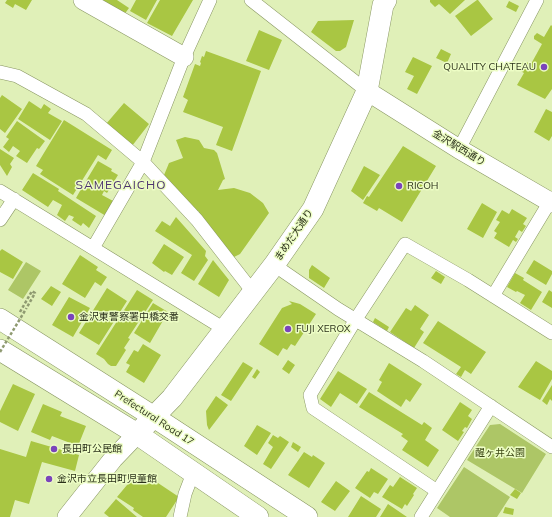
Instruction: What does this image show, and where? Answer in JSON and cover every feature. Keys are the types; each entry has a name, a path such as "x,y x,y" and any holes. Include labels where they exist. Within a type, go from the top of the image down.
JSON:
{"main road":[{"name":"まめだ大通り","path":"137,434 172,398 226,330 313,209 366,91 383,5 386,0"},
{"name":"Prefectural Road 17","path":"9,317 154,417 307,517"},
{"path":"0,351 137,434 258,517"}],"street":[{"path":"83,0 184,58"},
{"path":"93,248 143,162 184,58 210,0"},
{"path":"251,0 366,91"},
{"path":"459,148 537,0"},
{"path":"0,72 17,76 86,114 143,162 197,220 253,292"},
{"name":"金沢駅西通り","path":"366,91 459,148 551,201"},
{"path":"0,191 226,330"},
{"path":"0,220 14,199"},
{"path":"493,296 551,201"},
{"path":"437,492 313,408 310,395 356,319 405,244 552,333"},
{"path":"274,265 338,309 423,361 552,448"},
{"path":"422,517 490,406"},
{"path":"67,517 113,459 137,434"},
{"path":"180,517 185,494 193,473"}],"path":[{"path":"0,351 35,293 32,291 9,317"}],"green space":[{"path":"26,262 41,271 23,299 8,290"},
{"name":"醒ヶ井公園","path":"500,424 546,454 522,493 467,460 490,425"},
{"path":"464,467 510,497 497,517 450,517 437,508"}],"building":[{"path":"7,0 32,0 26,10 15,4 13,8 5,3"},
{"path":"102,0 117,0 129,8 121,19"},
{"path":"136,0 157,0 146,20 130,11"},
{"path":"160,0 193,0 172,36 147,23"},
{"path":"430,0 465,0 450,14 439,4 435,7"},
{"path":"477,0 493,19 471,36 455,16"},
{"path":"509,1 519,6 516,12 506,7"},
{"path":"354,20 346,47 340,51 336,51 311,32 318,21"},
{"name":"QUALITY CHATEAU","path":"551,25 552,89 545,99 517,85 524,73 517,69 517,67 521,62 531,64 542,44 534,39 534,36 537,33 544,37"},
{"path":"259,30 282,40 269,70 246,61"},
{"path":"441,49 451,54 447,63 436,58"},
{"path":"206,51 261,71 232,151 216,145 223,127 183,112 188,100 183,97 195,64 200,66 202,56 204,57"},
{"path":"413,57 432,66 417,94 407,89 414,76 405,72"},
{"path":"2,95 22,109 5,133 0,129 0,98"},
{"path":"29,101 41,109 44,104 51,109 48,113 62,121 50,140 18,119"},
{"path":"124,103 149,124 132,146 106,124"},
{"path":"546,109 552,112 552,136 549,141 534,132"},
{"path":"64,120 112,150 106,160 98,155 73,195 40,174 43,170 36,166"},
{"path":"17,121 45,141 39,149 37,148 27,163 16,156 20,151 13,146 9,152 3,147 9,139 6,137"},
{"path":"185,137 199,140 204,148 214,150 217,153 225,179 218,190 234,188 250,193 263,203 269,213 240,254 234,257 230,257 198,215 199,211 193,214 162,180 169,163 183,158 176,140"},
{"name":"RICOH","path":"403,146 436,166 402,222 379,208 377,211 363,203 367,196 369,197"},
{"path":"0,149 14,158 10,164 12,167 7,176 0,165"},
{"path":"98,161 112,169 111,171 118,175 107,193 104,191 102,195 115,202 106,216 76,198 84,184 91,188 93,185 86,181"},
{"path":"364,166 380,175 363,200 351,191"},
{"path":"33,173 59,189 58,191 96,216 89,228 83,223 81,226 72,220 74,217 69,215 65,221 57,215 62,205 53,200 48,207 22,190"},
{"path":"482,203 497,212 483,238 467,229"},
{"path":"512,209 527,218 523,224 526,226 522,232 519,230 515,237 518,239 516,242 513,240 509,247 494,238 497,233 494,231 500,222 496,220 502,210 509,214"},
{"path":"176,217 206,251 205,256 208,260 194,281 181,273 192,255 155,231 162,221 170,226"},
{"path":"164,244 184,257 172,275 165,271 164,272 152,263"},
{"path":"2,249 23,262 13,279 0,272 0,251"},
{"path":"80,255 98,267 96,270 107,277 101,286 95,282 85,298 62,284"},
{"path":"213,260 229,280 219,297 198,284"},
{"path":"534,260 552,271 546,285 526,273"},
{"path":"312,265 330,278 324,288 309,278 309,270"},
{"path":"436,271 445,277 441,284 431,278"},
{"path":"515,273 542,292 531,310 520,303 525,295 507,287"},
{"path":"51,286 61,292 52,306 41,299"},
{"path":"107,288 127,301 99,345 79,333"},
{"path":"137,290 153,300 128,338 130,339 124,348 126,350 116,366 111,366 96,354"},
{"path":"549,290 552,292 552,308 542,302"},
{"name":"金沢東警察署中橋交番","path":"69,297 90,308 73,337 52,325"},
{"name":"FUJI XEROX","path":"289,301 300,304 316,314 295,346 291,344 287,350 283,348 278,356 259,344 282,308 292,304"},
{"path":"153,303 168,312 150,343 134,333"},
{"path":"415,305 429,315 420,329 424,332 414,348 390,332 406,308 411,311"},
{"path":"375,318 389,327 387,331 373,322"},
{"path":"438,321 486,352 471,374 465,370 461,377 456,374 461,367 423,343"},
{"path":"143,344 161,355 144,383 126,372 130,365 126,363 134,350 138,352"},
{"path":"288,360 295,365 289,374 282,369"},
{"path":"536,361 552,371 552,379 540,400 518,387"},
{"path":"243,362 253,368 231,401 221,395"},
{"path":"389,363 422,384 410,402 406,399 401,407 377,391 382,382 379,380"},
{"path":"257,369 260,372 255,379 252,377"},
{"path":"338,371 367,389 357,404 340,393 331,407 320,399"},
{"path":"13,384 35,394 18,431 0,422 0,411"},
{"path":"552,385 552,401 550,399 547,405 542,401"},
{"path":"369,392 422,425 424,422 432,428 425,440 439,450 428,467 402,450 408,441 401,436 403,434 359,407"},
{"path":"216,396 228,405 209,430 206,411"},
{"path":"460,402 472,410 468,416 472,419 467,428 465,427 462,431 464,432 458,441 442,430"},
{"path":"43,404 62,412 60,416 86,426 78,446 52,436 50,440 31,432"},
{"path":"257,425 271,433 257,455 244,446"},
{"path":"273,435 278,438 280,436 289,442 271,469 263,464 273,447 268,443"},
{"path":"31,441 79,455 75,471 42,462 29,504 15,500 10,517 0,517 0,449 26,457"},
{"path":"293,442 301,447 298,452 291,447"},
{"path":"304,452 312,457 313,455 325,463 309,488 288,475"},
{"path":"371,468 388,479 378,494 374,492 370,498 355,488 367,471 369,472"},
{"path":"153,476 152,479 179,497 166,517 143,517 133,510 134,508 117,497 132,479"},
{"path":"400,477 417,488 407,506 405,504 402,509 382,497 390,485 393,487"},
{"path":"336,481 350,491 335,511 321,502"},
{"path":"515,489 521,493 517,499 510,495"},
{"path":"361,496 381,509 376,517 348,517"},
{"path":"116,499 137,517 109,517 104,513"},
{"path":"388,504 407,517 380,517"},
{"path":"505,507 514,509 513,515 503,513"}],"place":[{"name":"QUALITY CHATEAU","path":"544,67"},
{"name":"RICOH","path":"399,186"},
{"name":"金沢東警察署中橋交番","path":"71,317"},
{"name":"FUJI XEROX","path":"288,329"},
{"name":"長田町公民館","path":"54,449"},
{"name":"金沢市立長田町児童館","path":"49,479"}],"district":[{"name":"SAMEGAICHO","path":"121,185"}]}
